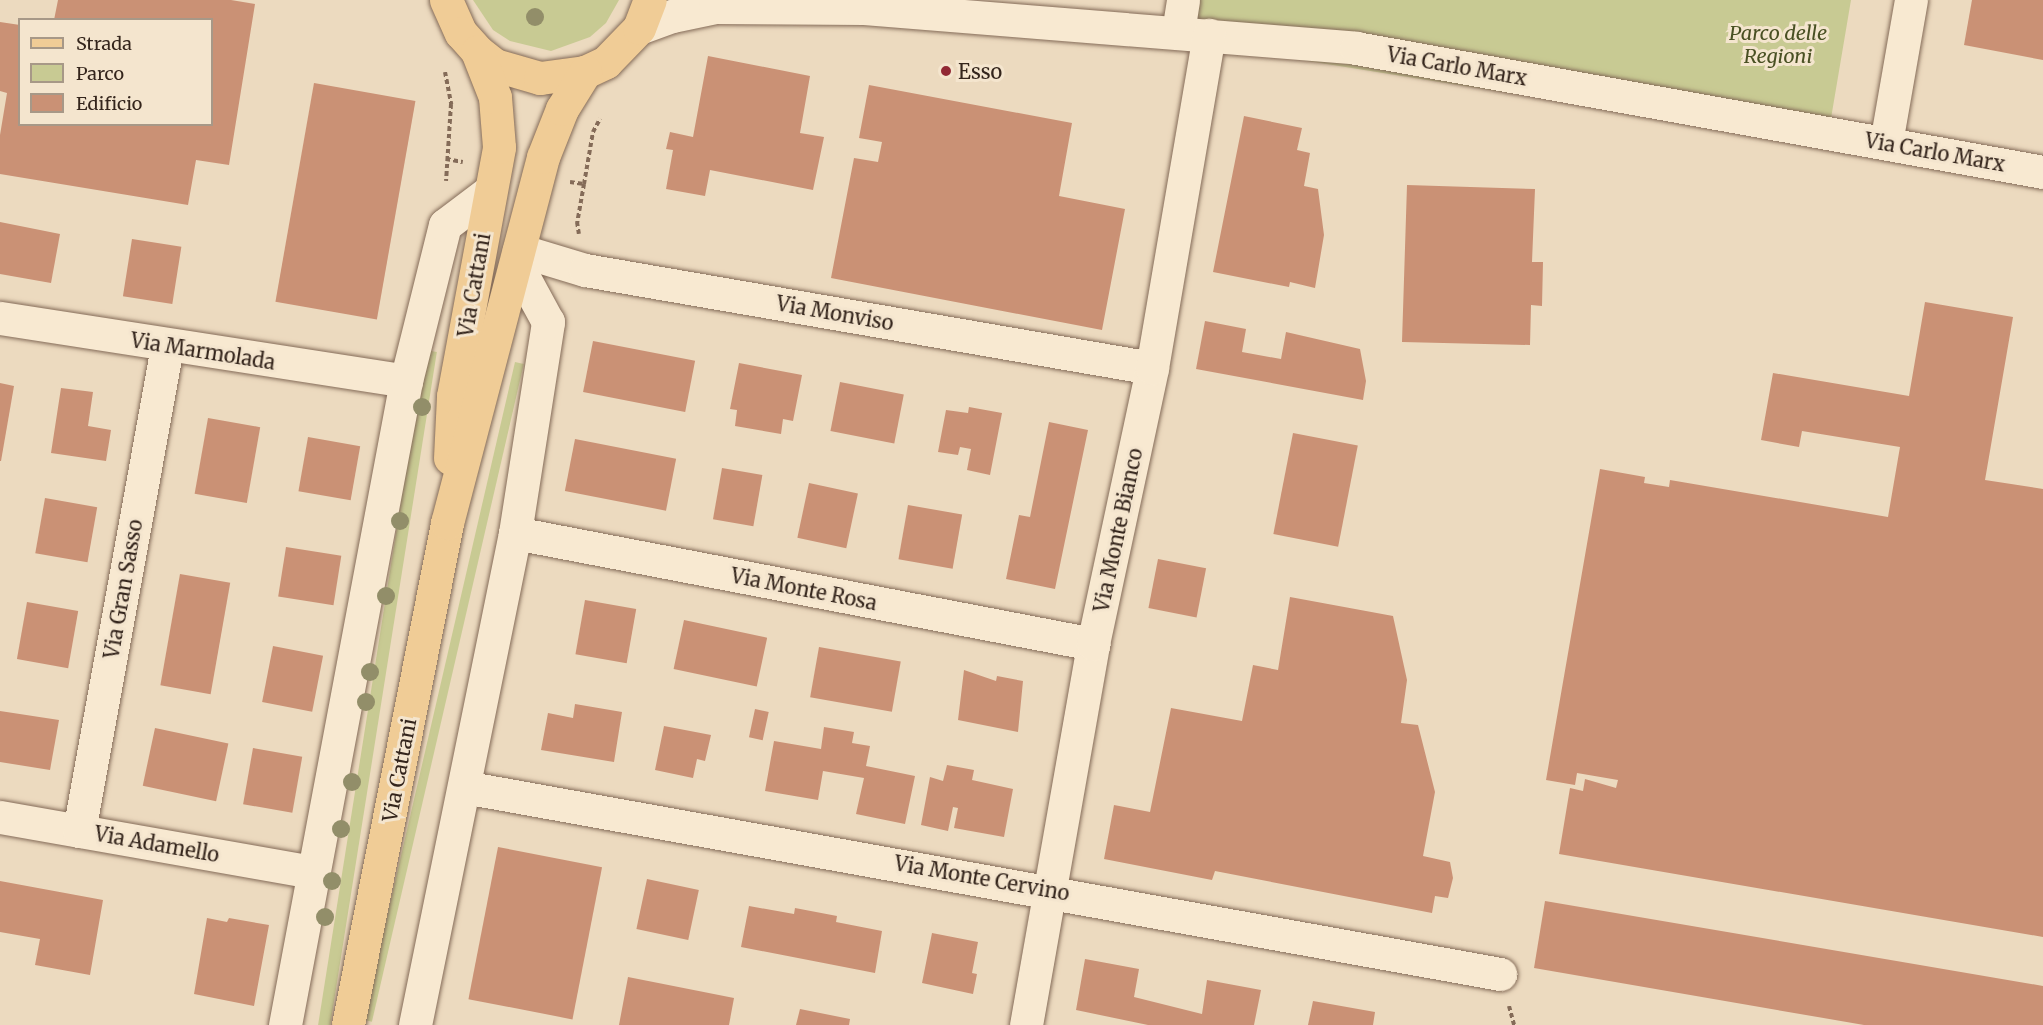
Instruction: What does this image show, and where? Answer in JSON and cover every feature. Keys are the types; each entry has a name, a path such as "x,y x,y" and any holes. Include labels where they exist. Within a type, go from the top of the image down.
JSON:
{"main road":[{"name":"Via Carlo Marx","path":"446,0 461,33 477,51 495,65 528,76 563,78 585,72 606,62 644,14"},
{"name":"Via Cattani","path":"447,522 453,396 500,147 495,97 477,51"},
{"name":"Via Cattani","path":"350,1022 447,522 543,157 562,109 585,72"}],"street":[{"name":"Via Carlo Marx","path":"831,0 864,8"},
{"name":"Via Monte Bianco","path":"1026,1025 1094,644 1152,368 1194,33 1183,0"},
{"path":"1886,143 1911,0"},
{"name":"Via Carlo Marx","path":"644,14 672,16 715,8 864,8 1194,33 1356,48 2043,171"},
{"path":"285,1025 406,381 445,225 490,191"},
{"path":"415,1025 515,533 548,322 517,256"},
{"name":"Via Monviso","path":"517,256 585,270 1152,368"},
{"name":"Via Marmolada","path":"0,318 167,346 406,381"},
{"name":"Via Gran Sasso","path":"79,831 167,346"},
{"name":"Via Monte Rosa","path":"515,533 1094,644"},
{"name":"Via Monte Cervino","path":"464,787 1049,890 1500,974"},
{"name":"Via Adamello","path":"0,817 313,872"}],"path":[{"path":"442,64 451,104 445,225"},
{"path":"585,270 577,222 593,132 602,113"},
{"path":"562,180 584,184"}],"green space":[{"path":"473,0 619,0 606,23 590,37 551,51 510,41 493,30"},
{"name":"Parco delle Regioni","path":"1177,0 1851,0 1826,148 1584,105 1200,44"},
{"path":"425,350 437,352 330,1025 318,1025"},
{"path":"515,362 524,364 372,1022 363,1020"}],"building":[{"path":"58,0 231,0 255,4 229,165 196,160 188,205 0,174 0,135 7,93 0,91 0,22 18,25 18,126 213,126 213,18 54,18"},
{"path":"1972,0 2043,0 2043,60 1964,45"},
{"path":"708,56 810,76 800,133 824,137 813,190 710,170 705,196 666,189 673,150 666,149 670,132 693,137"},
{"path":"314,83 415,101 377,320 275,302"},
{"path":"869,85 1072,123 1059,196 1125,209 1102,330 831,278 854,158 878,162 882,142 859,138"},
{"path":"1244,116 1302,128 1297,150 1310,153 1304,186 1318,189 1324,235 1315,288 1290,282 1289,287 1213,272"},
{"path":"1407,185 1535,189 1532,262 1543,262 1542,306 1531,305 1530,345 1402,342"},
{"path":"0,222 60,234 51,283 0,274"},
{"path":"132,239 181,247 172,304 123,296"},
{"path":"1925,302 2013,317 1985,480 2043,489 2043,937 1559,854 1570,788 1583,791 1585,779 1616,788 1618,780 1577,773 1575,785 1546,780 1600,469 1645,477 1644,483 1669,487 1670,480 1888,517 1900,447 1802,431 1799,447 1761,440 1773,373 1909,396"},
{"path":"1205,321 1246,329 1242,352 1281,359 1286,332 1360,349 1366,381 1363,400 1196,369"},
{"path":"593,341 695,361 685,412 583,392"},
{"path":"739,363 802,375 793,421 783,419 781,434 735,426 737,410 730,409"},
{"path":"840,382 904,394 894,443 830,431"},
{"path":"0,383 14,386 1,461 0,461"},
{"path":"61,388 93,392 88,426 111,430 106,461 51,453"},
{"path":"969,407 1002,413 990,475 967,470 971,449 960,447 958,455 938,452 946,410 968,413"},
{"path":"208,418 260,427 247,503 195,494"},
{"path":"1049,422 1088,430 1055,589 1006,579 1019,515 1030,517"},
{"path":"1293,433 1358,446 1338,547 1273,534"},
{"path":"308,437 360,446 351,500 298,491"},
{"path":"575,439 676,459 666,511 565,491"},
{"path":"722,468 762,475 753,526 713,519"},
{"path":"809,483 858,493 846,548 797,538"},
{"path":"45,498 97,507 87,562 35,553"},
{"path":"908,505 962,515 953,569 898,559"},
{"path":"286,547 341,556 333,605 278,596"},
{"path":"1158,559 1206,568 1197,617 1148,608"},
{"path":"180,574 230,583 211,694 160,685"},
{"path":"1290,597 1393,616 1407,680 1401,723 1418,725 1435,792 1423,856 1450,862 1453,878 1448,898 1435,896 1432,913 1215,871 1212,880 1104,859 1114,805 1150,812 1171,708 1242,721 1253,665 1278,670"},
{"path":"585,600 636,609 627,663 575,654"},
{"path":"27,602 78,611 68,668 17,659"},
{"path":"684,620 767,638 757,687 674,669"},
{"path":"273,646 323,656 312,712 262,702"},
{"path":"819,647 901,661 892,712 810,697"},
{"path":"964,670 996,681 997,676 1023,681 1018,732 958,720"},
{"path":"575,704 622,712 614,762 541,750 548,713 573,718"},
{"path":"755,709 769,712 763,740 749,737"},
{"path":"0,711 59,720 50,770 0,762"},
{"path":"664,726 711,735 705,761 697,759 693,778 655,770"},
{"path":"824,727 854,732 852,743 870,746 866,766 915,776 905,824 856,814 864,778 823,771 818,800 765,791 774,741 821,749"},
{"path":"155,728 228,744 216,801 143,786"},
{"path":"253,748 302,757 292,813 243,804"},
{"path":"947,765 974,770 972,780 1013,789 1004,837 954,828 958,808 953,807 948,831 921,825 930,777 943,781"},
{"path":"498,847 602,867 572,1019 468,999"},
{"path":"647,879 699,890 688,940 636,929"},
{"path":"0,881 103,900 90,975 35,965 40,939 0,932"},
{"path":"1545,901 2043,986 2043,1025 1864,1025 1534,968"},
{"path":"749,906 794,914 795,908 837,916 836,922 882,931 875,973 741,947"},
{"path":"207,918 227,922 229,918 269,925 254,1006 194,994"},
{"path":"932,933 978,942 972,973 977,974 973,994 922,983"},
{"path":"1085,959 1139,969 1134,997 1202,1014 1207,980 1261,990 1254,1025 1148,1025 1076,1010"},
{"path":"628,977 734,998 729,1025 619,1025"},
{"path":"1313,1001 1375,1012 1373,1025 1308,1025"},
{"path":"800,1009 850,1019 849,1025 796,1025"}],"place":[{"name":"Esso","path":"946,71"}]}
